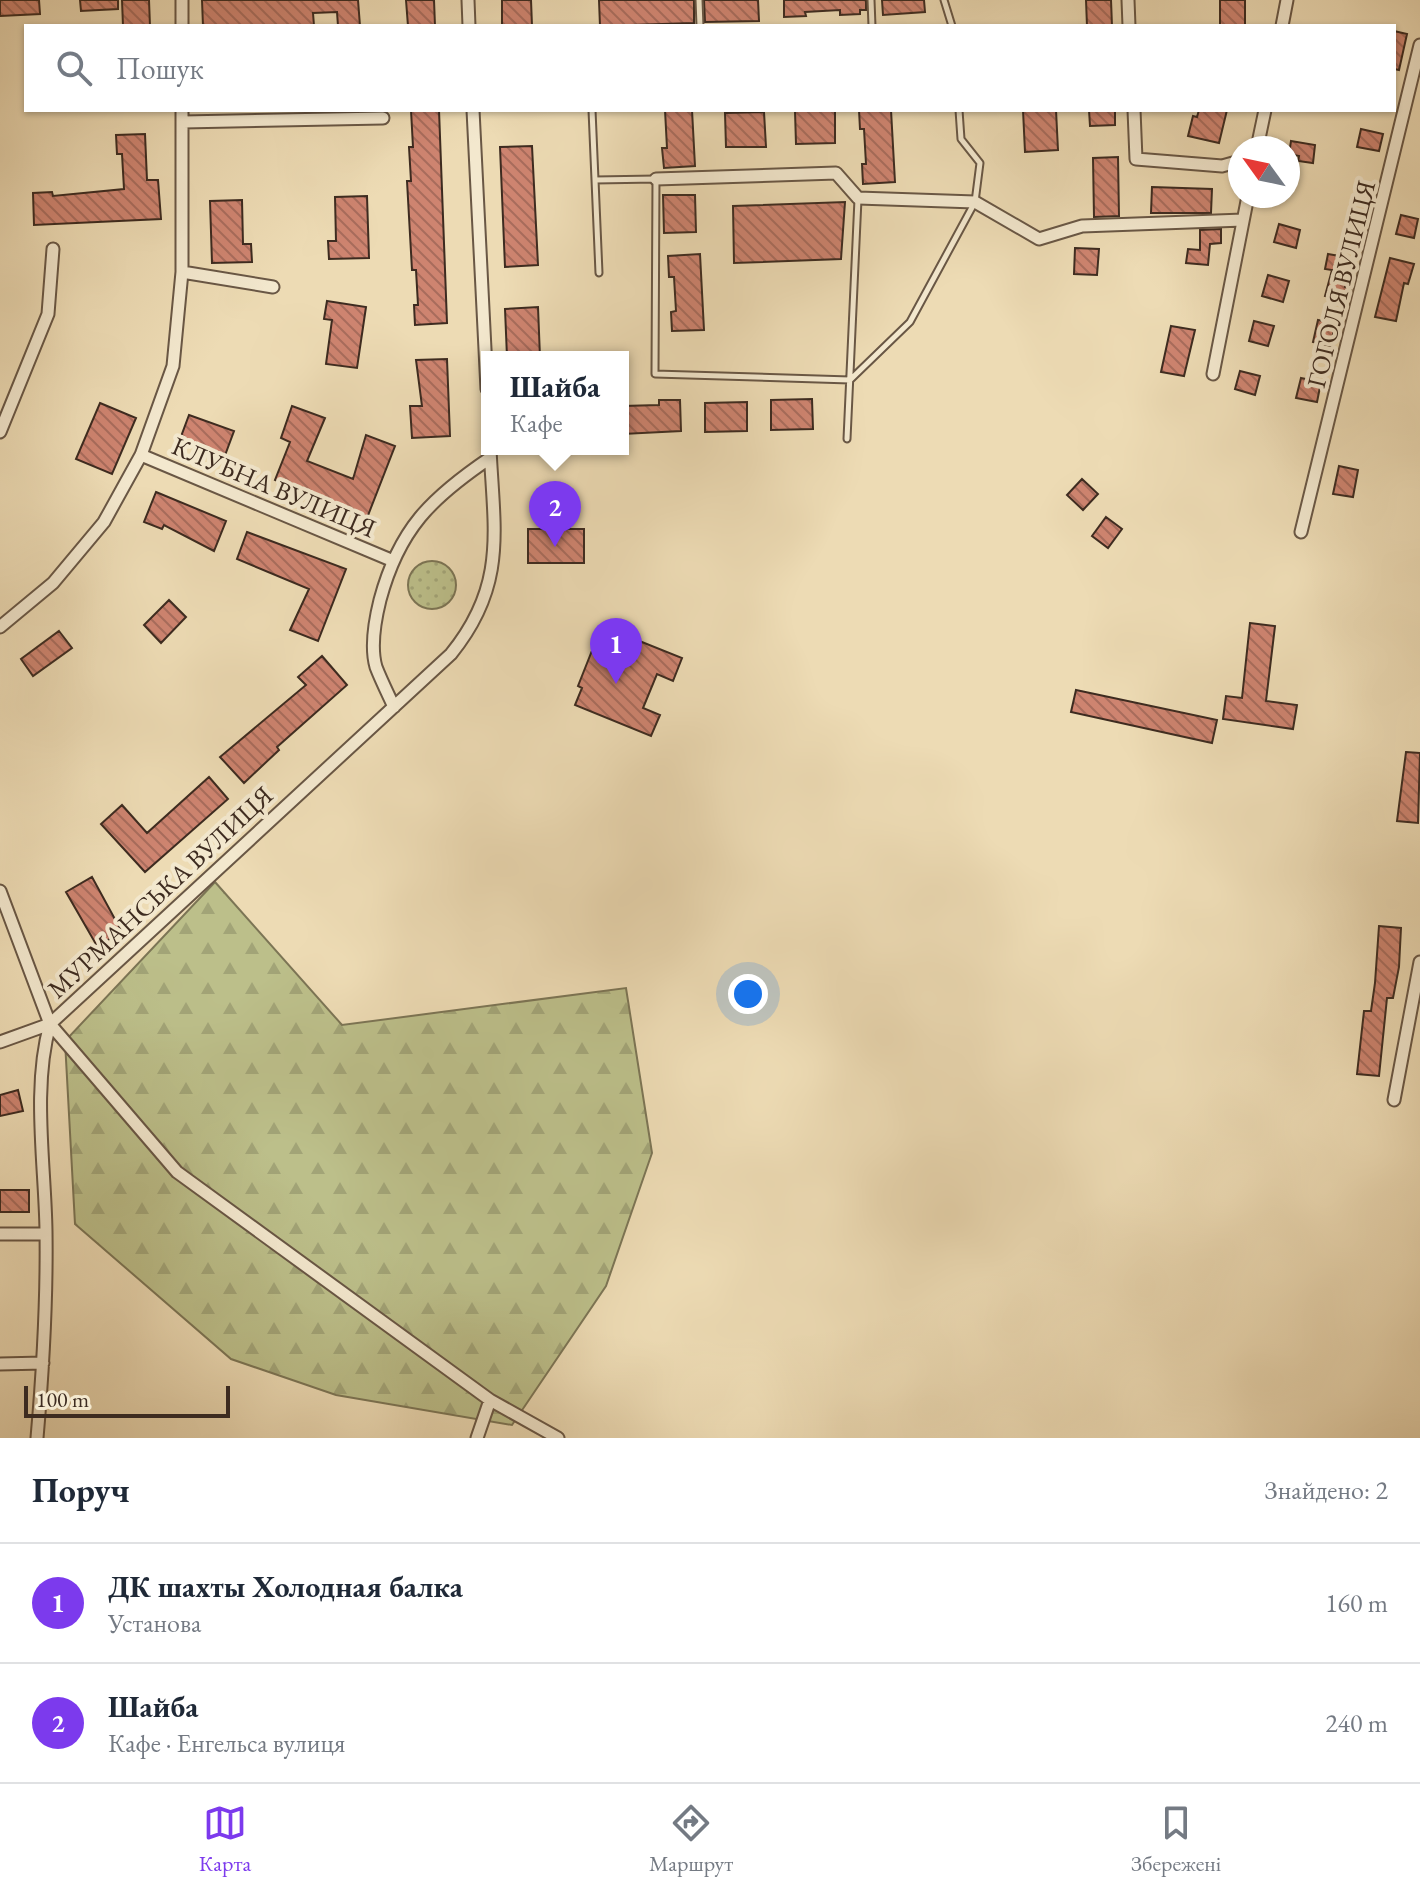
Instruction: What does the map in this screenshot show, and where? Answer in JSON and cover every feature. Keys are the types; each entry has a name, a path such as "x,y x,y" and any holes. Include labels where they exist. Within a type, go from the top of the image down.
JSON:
{"street":[{"path":"182,0 182,24"},
{"path":"468,0 469,24"},
{"path":"1128,0 1129,24"},
{"path":"1282,24 1287,0"},
{"name":"ГОГОЛЯ ВУЛИЦЯ","path":"1301,532 1420,45"},
{"path":"473,112 485,351"},
{"path":"1134,112 1136,159 1228,164"},
{"path":"1260,136 1265,112"},
{"path":"0,627 53,583 104,522 141,455 173,366 182,272 182,116 383,118"},
{"path":"656,179 836,173 858,198 975,202 1039,239 1082,226 1243,220"},
{"path":"1213,374 1246,208"},
{"path":"0,432 17,397 48,314 53,249"},
{"path":"182,272 273,287"},
{"name":"КЛУБНА ВУЛИЦЯ","path":"141,455 391,560"},
{"path":"394,707 376,665 374,623 391,560 417,516 487,455"},
{"name":"МУРМАНСЬКА ВУЛИЦЯ","path":"37,1438 43,1363 46,1234 42,1053 50,1024 451,654 469,632 485,601 495,565 490,455"},
{"path":"0,891 50,1024 177,1172 490,1400 558,1438"},
{"path":"1394,1100 1420,962"},
{"path":"0,1042 50,1024"},
{"path":"0,1234 46,1234"},
{"path":"0,1364 43,1363"},
{"path":"477,1438 490,1400"}],"lane":[{"path":"699,0 700,24"},
{"path":"871,0 872,24"},
{"path":"944,0 951,24"},
{"path":"592,112 599,273"},
{"path":"595,180 656,179 655,374 850,380 910,322 975,202 980,163 961,139 959,112"},
{"path":"847,439 858,198"}],"green space":[{"path":"432,561 449,568 456,585 449,602 432,609 415,602 408,585 415,568"},
{"path":"215,882 342,1025 626,988 652,1153 606,1286 512,1425 336,1395 231,1359 75,1224 65,1041"}],"building":[{"path":"0,0 39,0 40,14 0,16"},
{"path":"80,0 118,0 118,9 81,11"},
{"path":"122,0 149,0 150,24 123,24"},
{"path":"202,0 358,0 360,24 338,24 337,12 313,13 314,24 203,24"},
{"path":"406,0 434,0 435,24 408,24"},
{"path":"502,0 531,0 532,24 502,24"},
{"path":"599,0 694,0 694,23 600,24"},
{"path":"704,0 758,0 759,21 705,22"},
{"path":"784,0 866,0 866,10 860,10 860,14 840,15 840,10 784,17"},
{"path":"882,0 924,0 925,12 883,15"},
{"path":"1086,0 1111,0 1112,24 1087,24"},
{"path":"1220,0 1245,0 1245,24 1220,24"},
{"path":"1396,31 1407,34 1399,70 1396,69"},
{"path":"411,112 439,112 447,323 415,325 414,305 418,305 416,270 412,270 407,181 411,181 409,147 413,147"},
{"path":"665,112 692,112 695,166 664,168 662,148 667,148"},
{"path":"764,112 766,147 726,147 725,113"},
{"path":"795,112 835,112 835,143 796,144"},
{"path":"859,112 891,112 895,182 863,184 862,164 866,164 864,129 860,129"},
{"path":"1023,112 1056,112 1058,150 1025,152"},
{"path":"1089,112 1115,112 1115,125 1090,126"},
{"path":"1198,112 1227,112 1219,143 1188,136 1193,116 1197,117"},
{"path":"1361,129 1383,134 1379,151 1357,147"},
{"path":"145,134 147,180 158,180 161,219 34,225 33,193 52,192 53,196 124,189 122,154 117,154 116,135"},
{"path":"1300,142 1315,145 1313,163 1300,161"},
{"path":"532,146 538,265 505,267 500,147"},
{"path":"1118,157 1119,216 1094,217 1093,158"},
{"path":"1152,187 1212,189 1211,213 1151,213"},
{"path":"663,195 695,195 696,232 664,233"},
{"path":"367,196 369,258 329,259 328,241 336,241 335,197"},
{"path":"242,200 243,244 251,244 252,262 212,263 210,201"},
{"path":"845,202 841,259 734,263 733,206"},
{"path":"1401,215 1418,219 1414,238 1396,234"},
{"path":"1279,224 1300,230 1296,248 1274,242"},
{"path":"1221,229 1221,243 1210,244 1208,265 1186,263 1188,249 1200,250 1200,230"},
{"path":"1075,248 1099,249 1097,275 1074,274"},
{"path":"700,254 704,330 672,331 671,312 676,311 674,277 669,277 668,256"},
{"path":"1328,254 1351,258 1345,287 1351,288 1348,301 1325,296 1332,270 1325,269"},
{"path":"1390,258 1414,264 1408,284 1404,283 1396,321 1375,317"},
{"path":"1268,275 1289,281 1283,302 1262,296"},
{"path":"327,301 366,307 357,368 326,364 332,320 324,319"},
{"path":"538,307 540,351 507,351 505,309"},
{"path":"1318,320 1335,323 1331,346 1313,342"},
{"path":"1254,321 1274,326 1268,346 1249,341"},
{"path":"1171,326 1195,330 1184,376 1161,372"},
{"path":"447,359 450,436 412,438 410,406 422,406 416,360"},
{"path":"1240,371 1260,376 1255,395 1235,389"},
{"path":"1301,378 1321,382 1317,402 1296,398"},
{"path":"812,399 813,429 771,430 771,400"},
{"path":"659,400 680,400 681,431 629,434 629,406 659,405"},
{"path":"747,402 747,431 705,432 705,403"},
{"path":"100,403 136,418 112,474 76,459"},
{"path":"292,406 325,418 307,461 353,479 366,435 395,446 367,518 275,480 290,442 281,438"},
{"path":"189,415 234,431 224,458 179,442"},
{"path":"1339,466 1358,470 1353,497 1333,494"},
{"path":"1082,479 1098,494 1083,510 1067,495"},
{"path":"156,492 226,521 214,551 164,525 162,529 144,522"},
{"path":"1106,517 1122,529 1108,548 1092,536"},
{"path":"528,529 584,529 584,563 528,563"},
{"path":"247,532 346,569 318,641 290,630 309,589 237,559"},
{"path":"169,600 186,617 161,643 144,625"},
{"path":"1250,623 1275,626 1266,701 1297,705 1293,729 1223,719 1226,696 1242,698"},
{"path":"607,628 682,658 673,681 657,674 643,708 660,715 651,736 575,705 582,688 578,686 597,638 602,640"},
{"path":"59,631 72,648 33,676 21,659"},
{"path":"322,656 347,685 277,747 279,750 244,783 220,757 306,685 298,677"},
{"path":"1076,690 1217,720 1212,743 1071,712"},
{"path":"1406,752 1420,753 1418,823 1397,821"},
{"path":"209,777 228,799 145,872 101,824 122,805 147,833"},
{"path":"92,877 122,932 97,946 66,892"},
{"path":"1379,926 1401,928 1399,967 1393,998 1387,998 1379,1076 1357,1074 1364,1011 1371,1011"},
{"path":"18,1090 23,1111 0,1116 0,1095"},
{"path":"0,1190 29,1190 29,1212 0,1212"}],"place":[{"name":"Шайба","path":"555,547"},
{"name":"ДК шахты Холодная балка","path":"616,684"}]}
